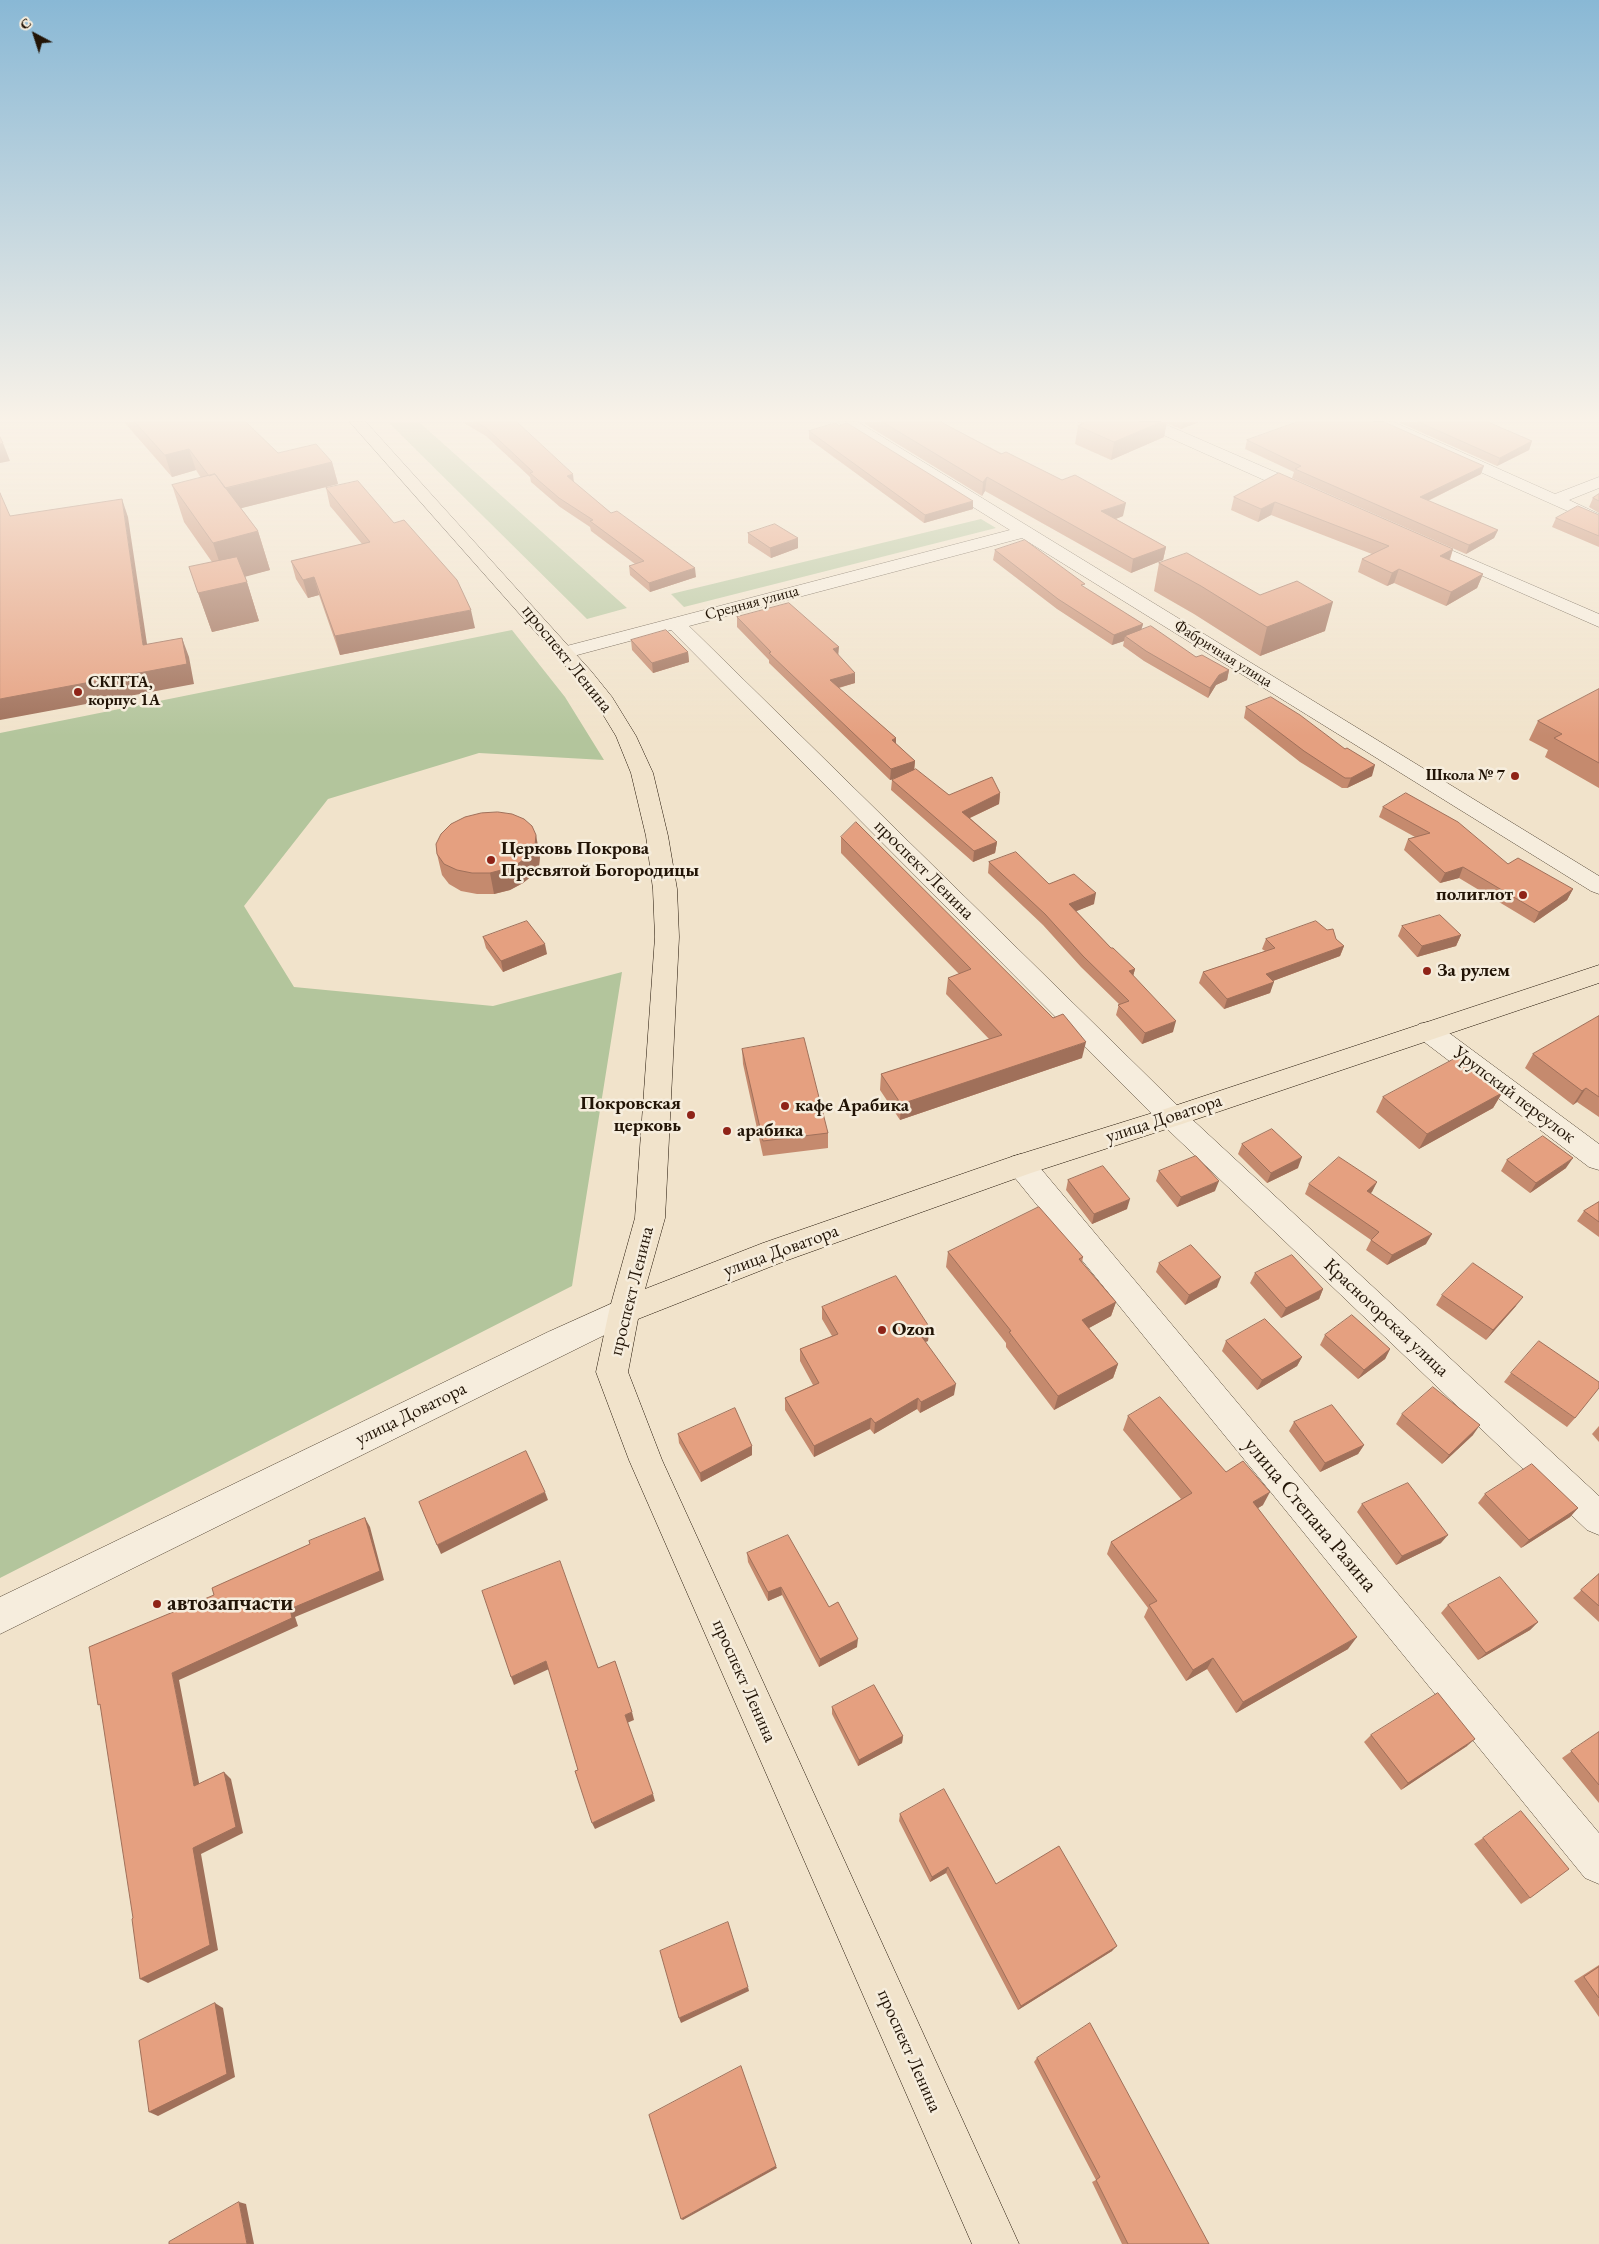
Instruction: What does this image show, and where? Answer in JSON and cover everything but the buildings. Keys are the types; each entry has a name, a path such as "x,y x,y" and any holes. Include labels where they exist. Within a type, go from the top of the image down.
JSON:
{"main road":[{"name":"проспект Ленина","path":"453,527 566,652 605,701 626,736 642,772 657,836 665,889 667,937 650,1218 624,1311 612,1372 646,1460 996,2244"},
{"name":"улица Доватора","path":"624,1311 774,1252 1021,1165 1172,1117 1599,974"}],"street":[{"name":"Фабричная улица","path":"1016,527 1599,886"},
{"name":"Средняя улица","path":"566,652 1024,532"},
{"path":"1401,534 1599,621"},
{"name":"проспект Ленина","path":"676,623 1172,1117"},
{"name":"Урупский переулок","path":"1428,1031 1599,1159"},
{"name":"Красногорская улица","path":"1172,1117 1599,1519"},
{"name":"улица Степана Разина","path":"1021,1165 1599,1864"},
{"name":"улица Доватора","path":"0,1616 559,1341 624,1311"}],"green space":[{"path":"494,527 536,527 627,608 587,619"},
{"path":"949,527 996,528 684,607 671,594"},
{"path":"512,630 565,697 604,760 479,753 328,799 244,906 294,987 493,1006 622,972 572,1286 0,1578 0,733"}],"place":[{"name":"СКГГТА, корпус 1А","path":"78,692"},
{"name":"Школа № 7","path":"1515,776"},
{"name":"Церковь Покрова Пресвятой Богородицы","path":"491,860"},
{"name":"полиглот","path":"1523,895"},
{"name":"За рулем","path":"1427,971"},
{"name":"кафе Арабика","path":"785,1106"},
{"name":"Покровская церковь","path":"691,1115"},
{"name":"арабика","path":"727,1131"},
{"name":"Ozon","path":"882,1330"},
{"name":"автозапчасти","path":"157,1604"}]}
